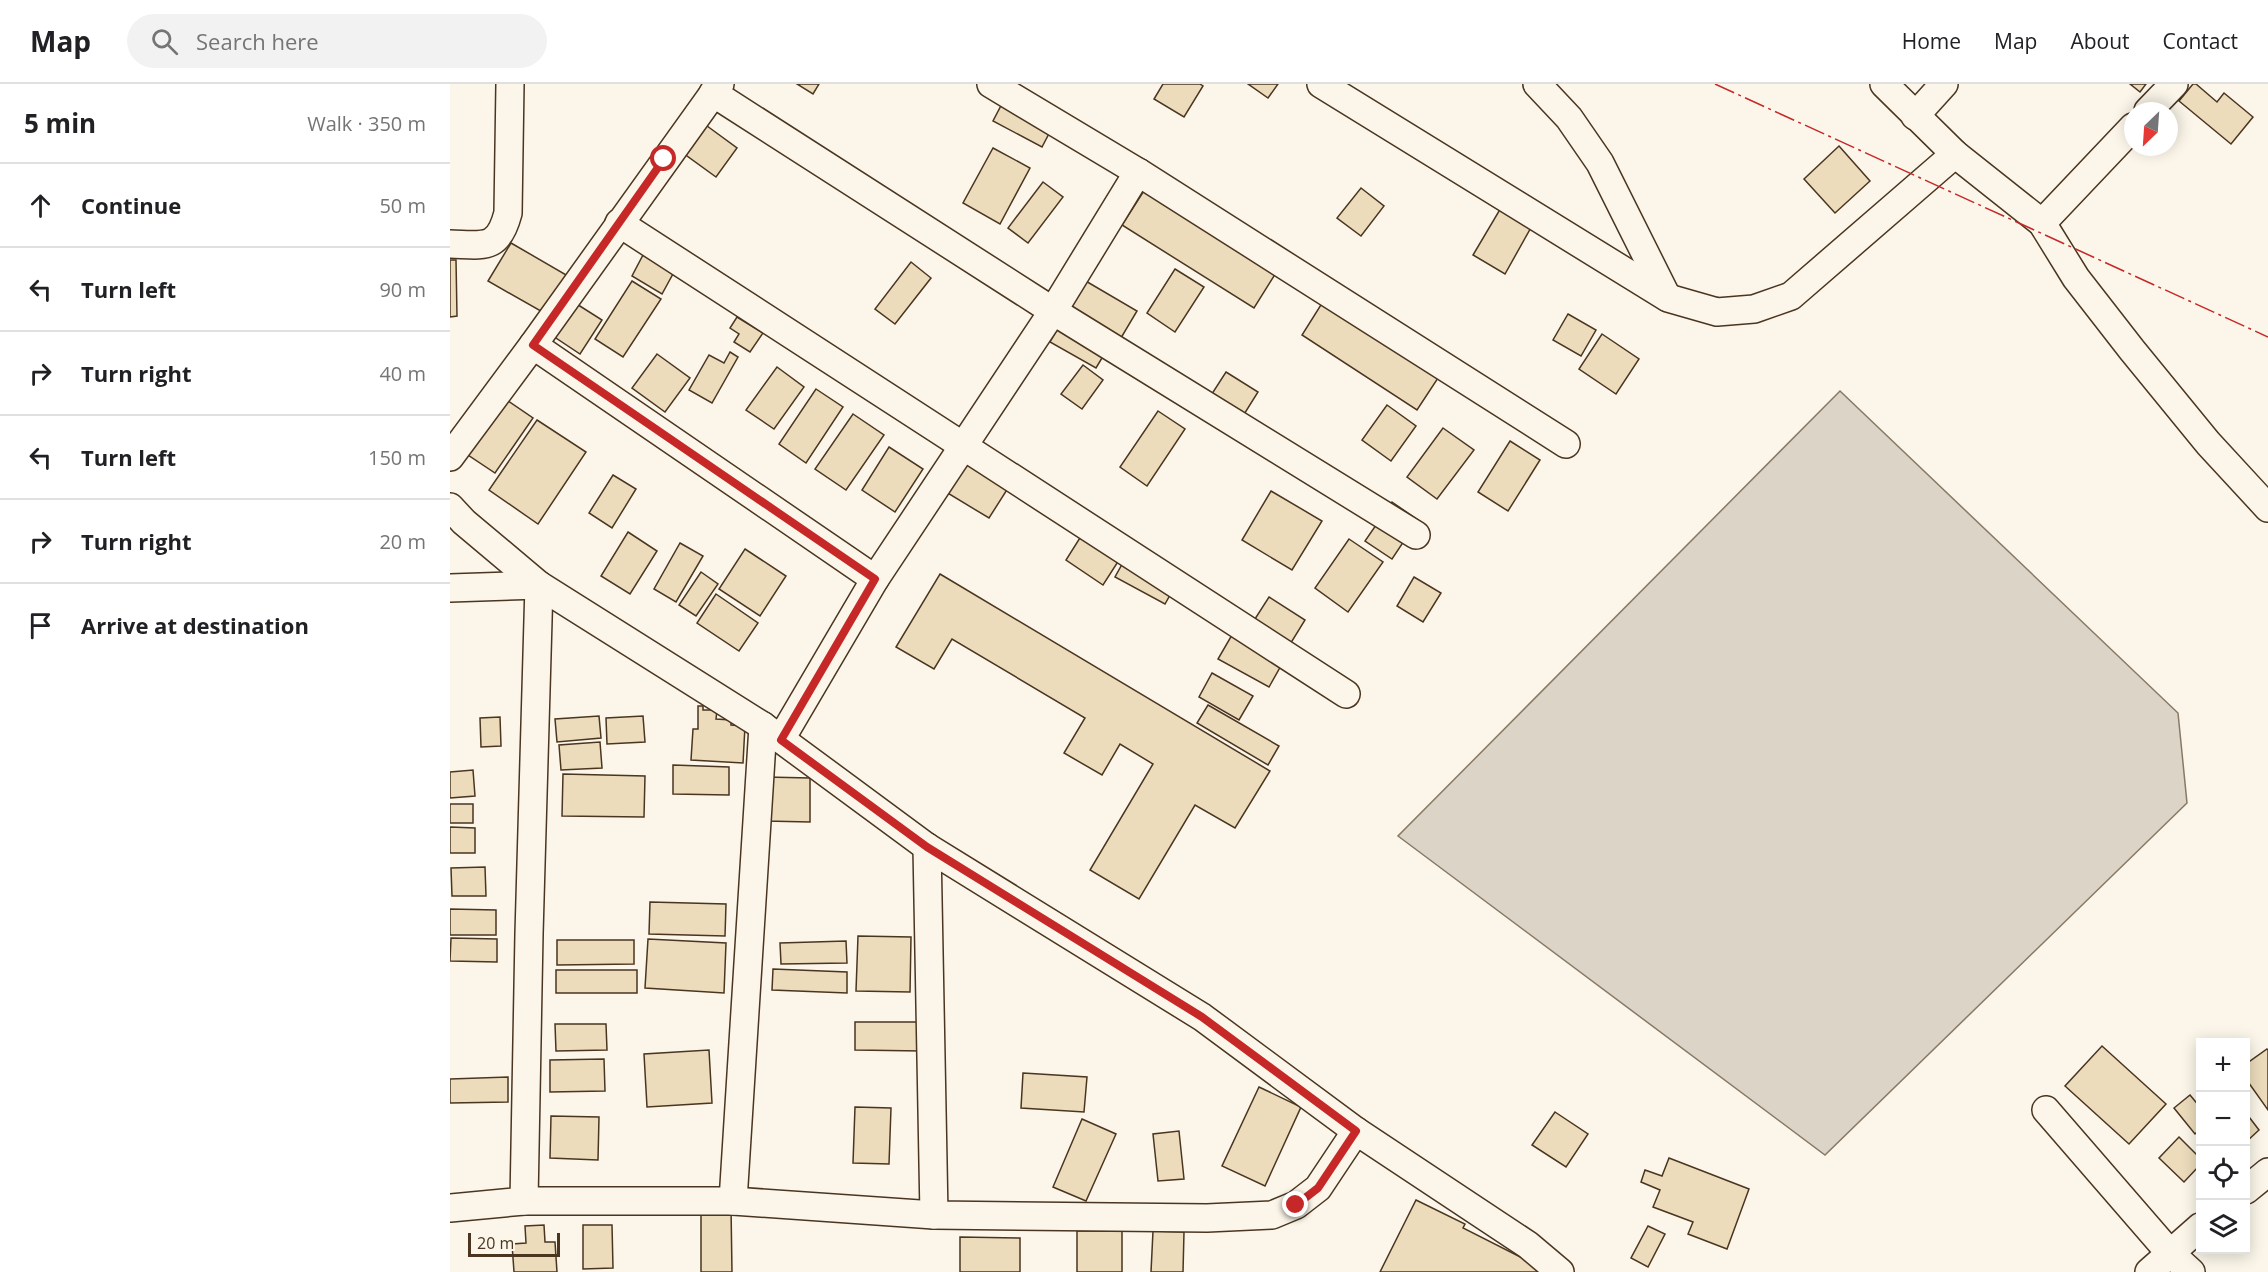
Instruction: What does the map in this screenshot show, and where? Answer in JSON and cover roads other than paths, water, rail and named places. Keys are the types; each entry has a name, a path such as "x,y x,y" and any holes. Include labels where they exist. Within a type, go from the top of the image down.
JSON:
{"street":[{"path":"450,244 485,245 503,231 508,213 510,84"},
{"path":"991,84 1138,172 1566,444"},
{"path":"1321,84 1668,298 1717,312 1754,309 1791,296 1955,154"},
{"path":"1537,84 1569,118 1600,163 1668,298"},
{"path":"1884,84 1955,154 2042,223 2076,278 2132,350 2208,443 2268,508"},
{"path":"1915,116 1944,84"},
{"path":"2157,102 2174,84"},
{"path":"450,457 717,88 1053,311 1416,535"},
{"path":"2042,223 2124,136"},
{"path":"733,1201 772,733 1053,311 1138,172"},
{"path":"619,223 1346,694"},
{"path":"533,345 875,579"},
{"path":"450,507 464,522 539,585 772,733 927,847 1202,1017 1356,1131 1528,1245 1560,1272"},
{"path":"450,588 539,585"},
{"path":"524,1201 528,933 539,585"},
{"path":"927,847 934,1215"},
{"path":"2046,1110 2169,1252 2191,1272"},
{"path":"450,1208 524,1201 733,1201 934,1215 1207,1218 1272,1215 1296,1205 1318,1188 1356,1131"},
{"path":"2250,1187 2268,1172"},
{"path":"2149,1272 2196,1230"}]}
